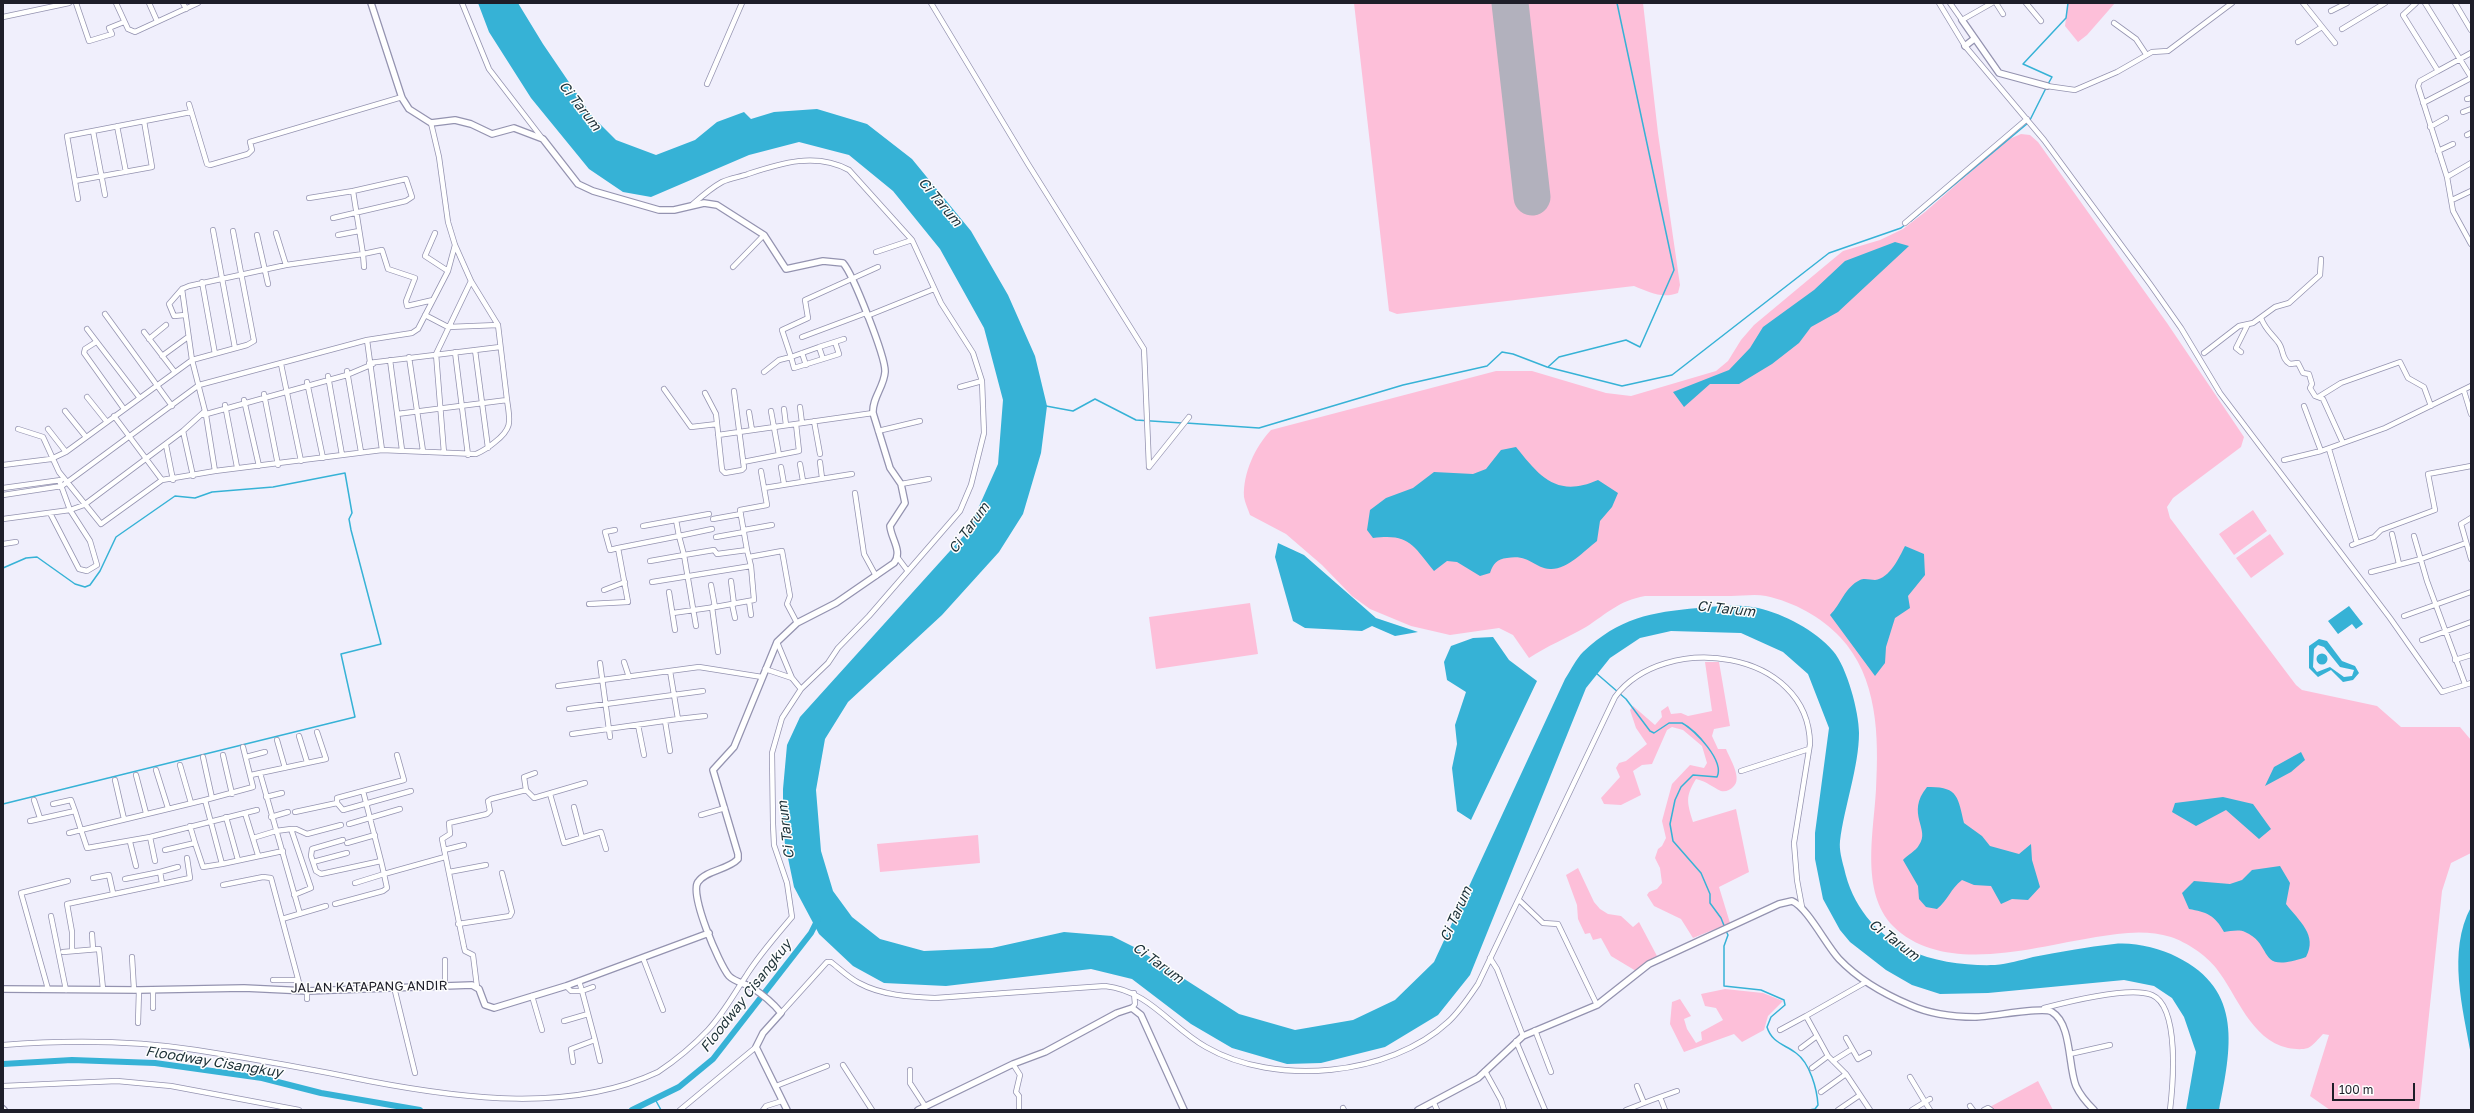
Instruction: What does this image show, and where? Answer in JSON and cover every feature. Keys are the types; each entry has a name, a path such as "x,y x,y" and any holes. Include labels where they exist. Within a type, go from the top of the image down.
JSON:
{"street":[{"path":"3,17 48,5 69,3"},
{"path":"76,3 89,41 112,34 109,28 124,22"},
{"path":"116,3 128,29 135,32 198,3"},
{"path":"149,3 157,21"},
{"path":"183,3 186,9"},
{"path":"370,3 402,97 412,112 434,123 455,120 470,124 492,134 514,128 543,139"},
{"path":"462,3 489,68 573,178 584,188 659,210 674,210 693,204 704,203 717,206 764,235 771,243 784,268 790,270 835,261 843,263 853,278 885,367 884,377 872,405 878,431 890,468 901,484 905,503 890,526 897,548 898,558 907,570"},
{"path":"707,84 742,3"},
{"path":"931,3 1028,164 1144,349 1149,467 1188,417"},
{"path":"1939,3 1965,46 2027,119 2178,324 2220,393 2390,618 2442,692 2468,683 2456,660 2435,605 2414,536"},
{"path":"1950,3 1999,73 2057,89 2075,90 2120,70 2146,54 2170,50 2232,3"},
{"path":"1962,20 1992,3"},
{"path":"1996,3 2003,14"},
{"path":"2026,3 2041,21"},
{"path":"2303,3 2335,44"},
{"path":"2332,11 2346,3"},
{"path":"2342,29 2385,3"},
{"path":"2416,3 2403,14 2438,71"},
{"path":"2424,103 2471,78 2425,3"},
{"path":"2454,3 2471,30"},
{"path":"2114,22 2138,42 2146,54"},
{"path":"2298,42 2322,27"},
{"path":"1965,46 1974,39"},
{"path":"2471,53 2460,58 2418,84 2446,177 2455,215 2471,244"},
{"path":"189,104 207,164 210,165 248,154 252,150 250,142 402,97"},
{"path":"2463,112 2471,109"},
{"path":"78,199 67,136 191,112"},
{"path":"2430,127 2446,118"},
{"path":"1905,223 2027,119"},
{"path":"75,181 152,167 144,121"},
{"path":"18,429 41,435 45,440 52,459 64,481 100,524 104,524 162,480 173,480 237,467 278,464 361,452 402,450 468,455 488,448 507,431 510,420 506,400 498,325 471,282 455,246 448,222 434,123"},
{"path":"118,126 126,172"},
{"path":"93,131 105,195"},
{"path":"2438,151 2453,144"},
{"path":"619,1093 656,1074 689,1048 710,1028 741,983 792,917 787,883 774,845 772,753 782,718 801,689 828,663 838,648 869,616 907,570 954,520 965,502 984,433 982,381 973,353 934,289 912,240 848,170 834,164 821,161 802,160 784,163 733,178 708,190 693,204"},
{"path":"2446,177 2471,163"},
{"path":"310,198 353,191 406,179 412,197 406,201 333,218"},
{"path":"353,191 364,267"},
{"path":"2452,200 2471,192"},
{"path":"213,230 236,348"},
{"path":"3,465 52,459 66,452 156,384 192,360 252,344 254,341 233,232"},
{"path":"338,235 359,232"},
{"path":"436,233 425,256 448,271"},
{"path":"276,234 286,264"},
{"path":"257,235 268,284"},
{"path":"732,267 764,235"},
{"path":"876,252 912,240"},
{"path":"3,488 71,479 130,438 199,385 367,340 412,333 418,329 448,271 455,246"},
{"path":"185,315 174,316 169,304 182,289 202,282 286,264 363,254 382,250 388,269 415,278 406,301 407,306 433,300"},
{"path":"2204,353 2239,326 2247,326 2261,318 2275,307 2289,303 2308,289 2321,274 2321,259"},
{"path":"835,342 839,354 794,368 782,330 808,318 805,300 878,267"},
{"path":"202,282 215,354"},
{"path":"444,453 436,354 471,282"},
{"path":"182,289 192,360 199,385 215,471"},
{"path":"802,337 934,289"},
{"path":"105,314 172,406"},
{"path":"425,316 448,327 498,325"},
{"path":"2261,318 2268,333 2279,344 2289,364 2299,364 2303,373 2310,375 2312,384 2310,388 2315,395 2320,396 2343,443"},
{"path":"149,338 166,325"},
{"path":"2241,352 2236,348 2247,326"},
{"path":"87,330 139,397"},
{"path":"144,332 174,371"},
{"path":"162,356 188,337"},
{"path":"764,372 779,360 844,339"},
{"path":"367,340 382,450"},
{"path":"96,342 85,349 84,353 124,409"},
{"path":"3,519 70,510 84,505 166,445 204,414 264,396 286,392 390,360 500,347"},
{"path":"819,348 823,359"},
{"path":"475,350 488,448"},
{"path":"455,352 468,455"},
{"path":"802,353 806,365"},
{"path":"409,357 423,451"},
{"path":"390,360 402,450"},
{"path":"2320,396 2341,384 2400,362 2408,378 2424,387 2431,406"},
{"path":"281,364 301,461"},
{"path":"347,373 361,452"},
{"path":"328,378 342,455"},
{"path":"960,387 982,381"},
{"path":"308,384 324,458"},
{"path":"2284,460 2329,449 2385,428 2464,391 2471,386"},
{"path":"664,389 691,427 717,424"},
{"path":"704,393 714,411 717,424 722,471 742,470 743,462 740,432 734,391"},
{"path":"2464,391 2471,414"},
{"path":"264,396 278,464"},
{"path":"87,397 107,422"},
{"path":"397,414 462,404 506,400"},
{"path":"244,402 259,466"},
{"path":"2304,406 2321,451"},
{"path":"226,407 237,467"},
{"path":"800,407 802,423"},
{"path":"784,409 786,425"},
{"path":"65,411 86,437"},
{"path":"771,411 779,455"},
{"path":"749,412 752,430"},
{"path":"718,435 873,413"},
{"path":"114,416 162,480"},
{"path":"814,421 820,454"},
{"path":"878,431 920,421"},
{"path":"743,462 799,450 796,424"},
{"path":"48,429 66,452"},
{"path":"183,431 193,476"},
{"path":"166,445 173,480"},
{"path":"2329,449 2355,544 2374,537 2381,530 2435,510 2427,475 2471,466"},
{"path":"820,462 822,478"},
{"path":"800,464 803,482"},
{"path":"781,467 784,484"},
{"path":"673,613 733,604 755,599 740,510 767,505 761,470"},
{"path":"764,488 852,474"},
{"path":"901,484 929,479"},
{"path":"50,513 79,569 87,571 96,566 98,561 90,541 70,510 62,486 64,481"},
{"path":"3,495 62,486"},
{"path":"855,493 864,554 876,576"},
{"path":"643,526 709,514"},
{"path":"712,519 741,514"},
{"path":"2471,518 2461,524 2468,543 2471,559"},
{"path":"676,520 684,555 696,626"},
{"path":"716,537 772,525"},
{"path":"615,530 605,532 610,550 712,529"},
{"path":"2392,534 2399,564"},
{"path":"3,544 16,542"},
{"path":"2371,572 2420,559 2468,543"},
{"path":"589,604 628,602 618,548"},
{"path":"650,561 714,550 717,554 747,550"},
{"path":"749,557 782,551 790,596 787,604 797,623"},
{"path":"781,1013 775,1006 750,987 741,983 727,973 709,933 696,896 697,882 738,858 725,808 713,777 713,770 734,747 777,642 797,623 836,603 876,576 898,558"},
{"path":"652,582 750,566"},
{"path":"731,581 735,618"},
{"path":"604,590 625,582"},
{"path":"711,585 718,652"},
{"path":"669,592 675,630"},
{"path":"2404,616 2471,592"},
{"path":"749,601 751,615"},
{"path":"2422,640 2471,622"},
{"path":"777,642 792,678 801,689"},
{"path":"2456,660 2471,655"},
{"path":"680,1110 710,1087 756,1047 763,1033 827,962 831,962 857,982 876,991 919,997 935,998 1105,986 1123,989 1155,1007 1206,1047 1238,1061 1259,1068 1335,1071 1401,1050 1432,1035 1447,1023 1465,1003 1490,958 1519,900 1615,697 1621,689 1642,674 1669,662 1716,659 1747,663 1771,675 1793,693 1808,723 1809,749 1794,843 1797,880 1802,907"},
{"path":"624,662 629,677"},
{"path":"600,663 610,737"},
{"path":"558,686 706,667 762,677"},
{"path":"765,669 792,678"},
{"path":"670,671 678,719"},
{"path":"569,710 703,691"},
{"path":"572,734 705,716"},
{"path":"665,721 670,752"},
{"path":"638,725 644,755"},
{"path":"251,775 326,759 317,732"},
{"path":"299,736 307,762"},
{"path":"277,740 285,768"},
{"path":"68,833 253,788 244,747"},
{"path":"1741,771 1809,749"},
{"path":"246,757 265,752"},
{"path":"223,754 232,794"},
{"path":"397,755 404,780 337,798 337,803 342,810 411,791"},
{"path":"202,757 212,798"},
{"path":"180,765 191,803"},
{"path":"156,770 168,808"},
{"path":"260,773 271,817 283,851 300,914"},
{"path":"535,773 524,777 526,790 532,798 585,783"},
{"path":"136,775 146,813"},
{"path":"115,780 124,819"},
{"path":"335,904 383,891 387,887 363,790"},
{"path":"526,790 490,799 488,803 490,811 487,814 450,822 450,834 442,838 458,924 465,951 473,955 477,987 485,1005 491,1008 566,986 709,933"},
{"path":"266,797 282,793"},
{"path":"550,794 564,843 601,832 606,849"},
{"path":"34,800 40,818"},
{"path":"52,804 71,800 87,848 130,842 256,810"},
{"path":"205,800 222,864"},
{"path":"294,812 337,803"},
{"path":"574,807 582,838"},
{"path":"701,815 725,808"},
{"path":"349,824 400,809"},
{"path":"30,821 75,811"},
{"path":"271,817 288,812"},
{"path":"246,813 258,855"},
{"path":"226,817 238,860"},
{"path":"253,838 276,831 291,829 296,829 307,834 340,824"},
{"path":"190,826 203,867 283,851"},
{"path":"291,829 311,888 294,895"},
{"path":"375,835 312,848 313,862 317,873 324,874 381,861"},
{"path":"150,837 155,862"},
{"path":"130,842 136,866"},
{"path":"165,850 195,843"},
{"path":"444,850 464,845"},
{"path":"313,862 347,853"},
{"path":"355,883 446,857"},
{"path":"72,951 72,932 67,904 113,893 190,878 186,858"},
{"path":"449,872 486,865"},
{"path":"125,879 178,867"},
{"path":"160,872 162,883"},
{"path":"458,924 510,916 512,912 502,873"},
{"path":"93,878 109,875 113,893"},
{"path":"223,885 269,877 272,881 298,980 307,999"},
{"path":"48,989 21,893 68,881"},
{"path":"1519,900 1543,923 1558,924 1597,1005"},
{"path":"1418,1110 1466,1085 1485,1071 1523,1036 1597,1005 1649,964 1787,901 1792,901 1802,907 1839,959 1866,982 1909,1005 1946,1015 1975,1017 2044,1008 2082,998 2128,993 2152,995 2163,1005 2172,1036 2174,1056 2170,1110"},
{"path":"282,919 326,906"},
{"path":"50,916 66,990"},
{"path":"92,934 93,949"},
{"path":"63,952 93,949 99,950 101,954 103,989"},
{"path":"132,958 137,990 138,1023"},
{"path":"643,958 663,1010"},
{"path":"1490,958 1497,969 1523,1036"},
{"path":"445,960 445,985"},
{"path":"273,980 298,980"},
{"path":"579,981 600,1061"},
{"path":"1780,1030 1866,982"},
{"name":"JALAN KATAPANG ANDIR","path":"3,989 153,990 244,988 304,991 445,985 477,987"},
{"path":"566,986 572,991 582,991 593,987"},
{"path":"394,987 415,1073"},
{"path":"153,990 153,1008"},
{"path":"918,1110 1013,1064 1045,1052 1117,1013 1132,1008 1135,1004 1134,994"},
{"path":"532,996 542,1030"},
{"path":"1132,1008 1141,1015 1184,1110"},
{"path":"2044,1008 2057,1016 2070,1054 2076,1085 2081,1096 2094,1110"},
{"path":"564,1021 588,1014"},
{"path":"1806,1016 1828,1056 1846,1074 1870,1110"},
{"path":"1535,1030 1551,1072"},
{"path":"1801,1048 1817,1036"},
{"path":"1846,1038 1858,1059 1869,1054"},
{"path":"573,1062 571,1050 573,1046 594,1040"},
{"path":"3,1045 52,1041 140,1042 278,1064 486,1104"},
{"path":"1516,1041 1545,1110"},
{"path":"2070,1054 2110,1045"},
{"path":"756,1047 787,1110"},
{"path":"1833,1061 1852,1049"},
{"path":"1812,1068 1828,1056"},
{"path":"1013,1064 1020,1075 1016,1092 1019,1096 1020,1110"},
{"path":"843,1065 872,1110"},
{"path":"776,1086 827,1066"},
{"path":"910,1070 910,1083 925,1106"},
{"path":"1485,1071 1501,1100 1504,1110"},
{"path":"1821,1092 1846,1074"},
{"path":"1910,1077 1930,1110"},
{"path":"3,1086 117,1081 172,1086 299,1110"},
{"path":"1637,1086 1644,1103"},
{"path":"1626,1110 1677,1091"},
{"path":"1838,1110 1860,1095"},
{"path":"1660,1097 1664,1110"},
{"path":"1912,1110 1930,1099"},
{"path":"763,1110 766,1106 782,1100"},
{"path":"1434,1103 1437,1110"},
{"path":"1984,1110 1988,1108 1991,1110"}],"shaded area":[{"path":"1354,3 1643,3 1658,133 1680,285 1678,293 1672,295 1661,295 1634,286 1397,314 1389,311"},
{"path":"2068,3 2115,3 2087,35 2078,42 2065,26"},
{"path":"2021,134 2030,135 2038,142 2167,323 2244,437 2241,447 2173,498 2167,507 2170,518 2296,685 2302,690 2377,706 2401,727 2460,727 2471,740 2471,853 2451,863 2442,891 2419,1110 2330,1110 2310,1096 2329,1035 2323,1034 2312,1045 2305,1049 2288,1048 2275,1043 2264,1036 2254,1026 2212,963 2183,942 2171,937 2143,932 2124,933 2018,951 1990,954 1963,954 1937,950 1914,941 1893,926 1883,912 1876,896 1871,860 1877,749 1876,729 1869,689 1862,670 1853,653 1840,637 1816,617 1797,606 1762,595 1645,596 1620,604 1586,627 1529,658 1513,635 1499,628 1450,635 1411,626 1370,609 1352,596 1322,565 1286,534 1250,515 1244,497 1244,488 1248,470 1255,452 1271,430 1496,371 1532,371 1606,393 1631,396 1716,371 1728,361 1741,340 1754,325 1843,251 1880,240 1903,229 1925,212 2007,140"},
{"path":"2253,510 2267,531 2234,555 2219,534"},
{"path":"2270,534 2284,554 2251,578 2236,558"},
{"path":"1250,603 1258,654 1156,669 1149,617"},
{"path":"1705,662 1719,662 1730,726 1714,729 1712,736 1718,749 1726,749 1735,769 1737,779 1732,788 1721,791 1696,779 1690,790 1688,800 1689,809 1693,822 1736,809 1749,872 1719,887 1730,923 1693,938 1681,919 1654,906 1647,895 1649,892 1657,889 1662,883 1660,868 1655,858 1658,849 1662,846 1666,838 1662,821 1672,784 1690,765 1704,768 1707,763 1702,746 1683,730 1672,727 1667,730 1652,764 1642,765 1633,771 1641,795 1621,805 1604,804 1601,798 1620,777 1616,768 1619,763 1626,761 1647,744 1636,728 1630,710 1633,706 1655,725 1662,717 1661,711 1668,706 1671,714 1681,713 1688,716 1712,711"},
{"path":"978,835 980,863 880,872 877,844"},
{"path":"1578,868 1594,902 1600,909 1608,914 1621,916 1633,927 1639,922 1657,956 1644,963 1636,971 1611,956 1601,938 1593,940 1590,933 1585,934 1578,919 1577,905 1566,875"},
{"path":"1725,989 1763,993 1783,1001 1768,1016 1764,1030 1742,1042 1734,1034 1684,1052 1670,1024 1672,1002 1680,999 1691,1016 1684,1019 1687,1029 1696,1043 1702,1040 1701,1032 1723,1020 1716,1008 1705,1006 1701,994"},
{"path":"2038,1081 2053,1110 1989,1110 1988,1108"}],"water":[{"name":"Ci Tarum","path":"478,3 518,3 543,44 592,116 616,140 656,155 695,140 717,122 744,112 751,119 774,112 817,109 867,124 912,159 971,231 1008,295 1035,356 1047,406 1041,453 1023,514 999,552 942,615 848,702 825,739 816,790 821,851 833,891 852,917 880,939 924,951 992,948 1064,932 1112,936 1136,948 1239,1014 1295,1030 1353,1020 1395,1000 1434,962 1565,679 1583,652 1610,631 1623,624 1650,615 1712,607 1751,607 1778,614 1817,636 1826,643 1838,658 1847,678 1857,714 1859,733 1857,759 1842,828 1840,851 1842,862 1853,894 1859,906 1876,927 1886,936 1909,950 1929,958 1963,964 1995,965 2063,951 2114,944 2146,946 2177,957 2199,971 2214,986 2223,1004 2228,1023 2229,1043 2227,1065 2219,1110 2186,1110 2196,1052 2184,1017 2172,998 2154,986 2124,980 1988,993 1940,994 1912,985 1886,970 1850,942 1840,930 1823,899 1815,859 1815,833 1829,728 1808,674 1783,652 1741,633 1671,631 1640,638 1610,658 1586,688 1470,975 1438,1015 1385,1047 1321,1063 1287,1064 1232,1048 1191,1024 1132,979 1091,969 946,986 884,983 853,966 819,934 794,887 783,834 783,789 787,745 800,717 968,531 998,464 1003,400 984,328 940,249 893,191 849,155 799,142 749,155 651,197 623,192 589,169 531,98 489,32"},
{"path":"1895,242 1909,246 1838,312 1811,327 1799,343 1772,364 1739,384 1710,384 1684,407 1673,392 1729,370 1750,348 1763,327 1814,290 1845,261"},
{"path":"1516,447 1533,467 1551,482 1571,487 1584,485 1598,480 1618,493 1612,507 1600,521 1597,541 1569,563 1550,569 1539,566 1526,559 1515,557 1507,558 1496,562 1490,573 1480,576 1457,562 1447,561 1434,571 1421,554 1403,539 1395,537 1373,538 1367,530 1370,510 1386,498 1413,488 1434,472 1473,474 1486,469 1501,450"},
{"path":"1278,543 1304,555 1376,618 1418,632 1395,636 1372,626 1362,631 1305,628 1293,621 1275,557"},
{"path":"1905,546 1924,554 1925,575 1908,596 1910,608 1895,618 1886,647 1885,663 1875,676 1830,615 1847,591 1855,583 1862,579 1875,580 1890,572"},
{"path":"2349,606 2363,624 2356,629 2352,624 2338,634 2328,621"},
{"path":"1493,637 1509,660 1537,681 1471,820 1457,811 1452,768 1457,744 1455,725 1466,692 1447,680 1444,662 1451,646 1473,638"},
{"path":"2319,639 2327,641 2342,661 2355,666 2359,673 2353,680 2343,682 2331,670 2318,677 2309,668 2309,646","holes":["2318,645 2324,647 2340,667 2354,670 2352,676 2344,677 2330,667 2317,672 2313,667 2314,649"]},
{"path":"2320,654 2324,654 2326,655 2326,663 2320,664 2317,661 2317,657"},
{"path":"2301,752 2305,760 2291,772 2265,786 2274,767"},
{"path":"1927,787 1937,787 1951,791 1958,800 1964,823 1982,836 1990,846 2019,854 2031,844 2032,860 2040,887 2028,900 2012,899 2001,904 1991,886 1974,885 1962,880 1937,909 1926,907 1919,899 1918,886 1903,860 1918,847 1922,839 1918,805"},
{"path":"2223,797 2253,804 2271,829 2259,839 2226,810 2196,826 2172,812 2175,803"},
{"path":"2280,866 2290,883 2286,904 2301,922 2310,942 2306,957 2290,962 2279,963 2272,960 2254,938 2243,931 2238,930 2224,932 2221,926 2210,915 2189,909 2182,893 2194,881 2230,884 2242,880 2252,870"},
{"path":"2471,907 2471,1055 2461,999 2458,961 2464,924"}],"waterway":[{"path":"1548,367 1559,357 1626,340 1640,347 1674,270 1617,3"},
{"path":"2048,84 2052,77 2023,64 2066,18 2068,3"},
{"path":"2030,120 2046,88"},
{"path":"1911,221 2028,123"},
{"path":"1186,423 1259,428 1403,385 1487,366 1502,352 1513,354 1547,367 1622,386 1672,375 1829,253 1901,228 1906,224"},
{"path":"1046,406 1073,411 1095,399 1136,420 1182,423"},
{"path":"3,568 26,558 37,557 75,584 85,587 90,585 100,571 116,537 175,496 195,498 212,492 273,487 345,473 352,513 349,519 351,530 381,644 341,654 355,717 3,804"},
{"path":"1596,673 1626,699 1650,731 1654,733 1669,723 1682,723 1701,739 1713,755 1717,763 1717,777 1693,775 1681,787 1675,800 1670,824 1673,841 1701,873 1710,894 1710,903 1721,918 1725,928"},
{"name":"Floodway Cisangkuy","path":"632,1110 679,1087 713,1059 811,933 818,919"},
{"path":"1726,931 1728,935 1724,946 1724,986 1761,990 1784,1000 1785,1005 1771,1017 1767,1027 1772,1037 1801,1057 1809,1070 1814,1084 1818,1105 1815,1109 1809,1110"},
{"name":"Floodway Cisangkuy","path":"3,1064 72,1060 155,1063 262,1078 321,1093 420,1110"},
{"path":"655,1099 661,1110"}],"runway":[{"path":"1510,3 1532,197"}]}
